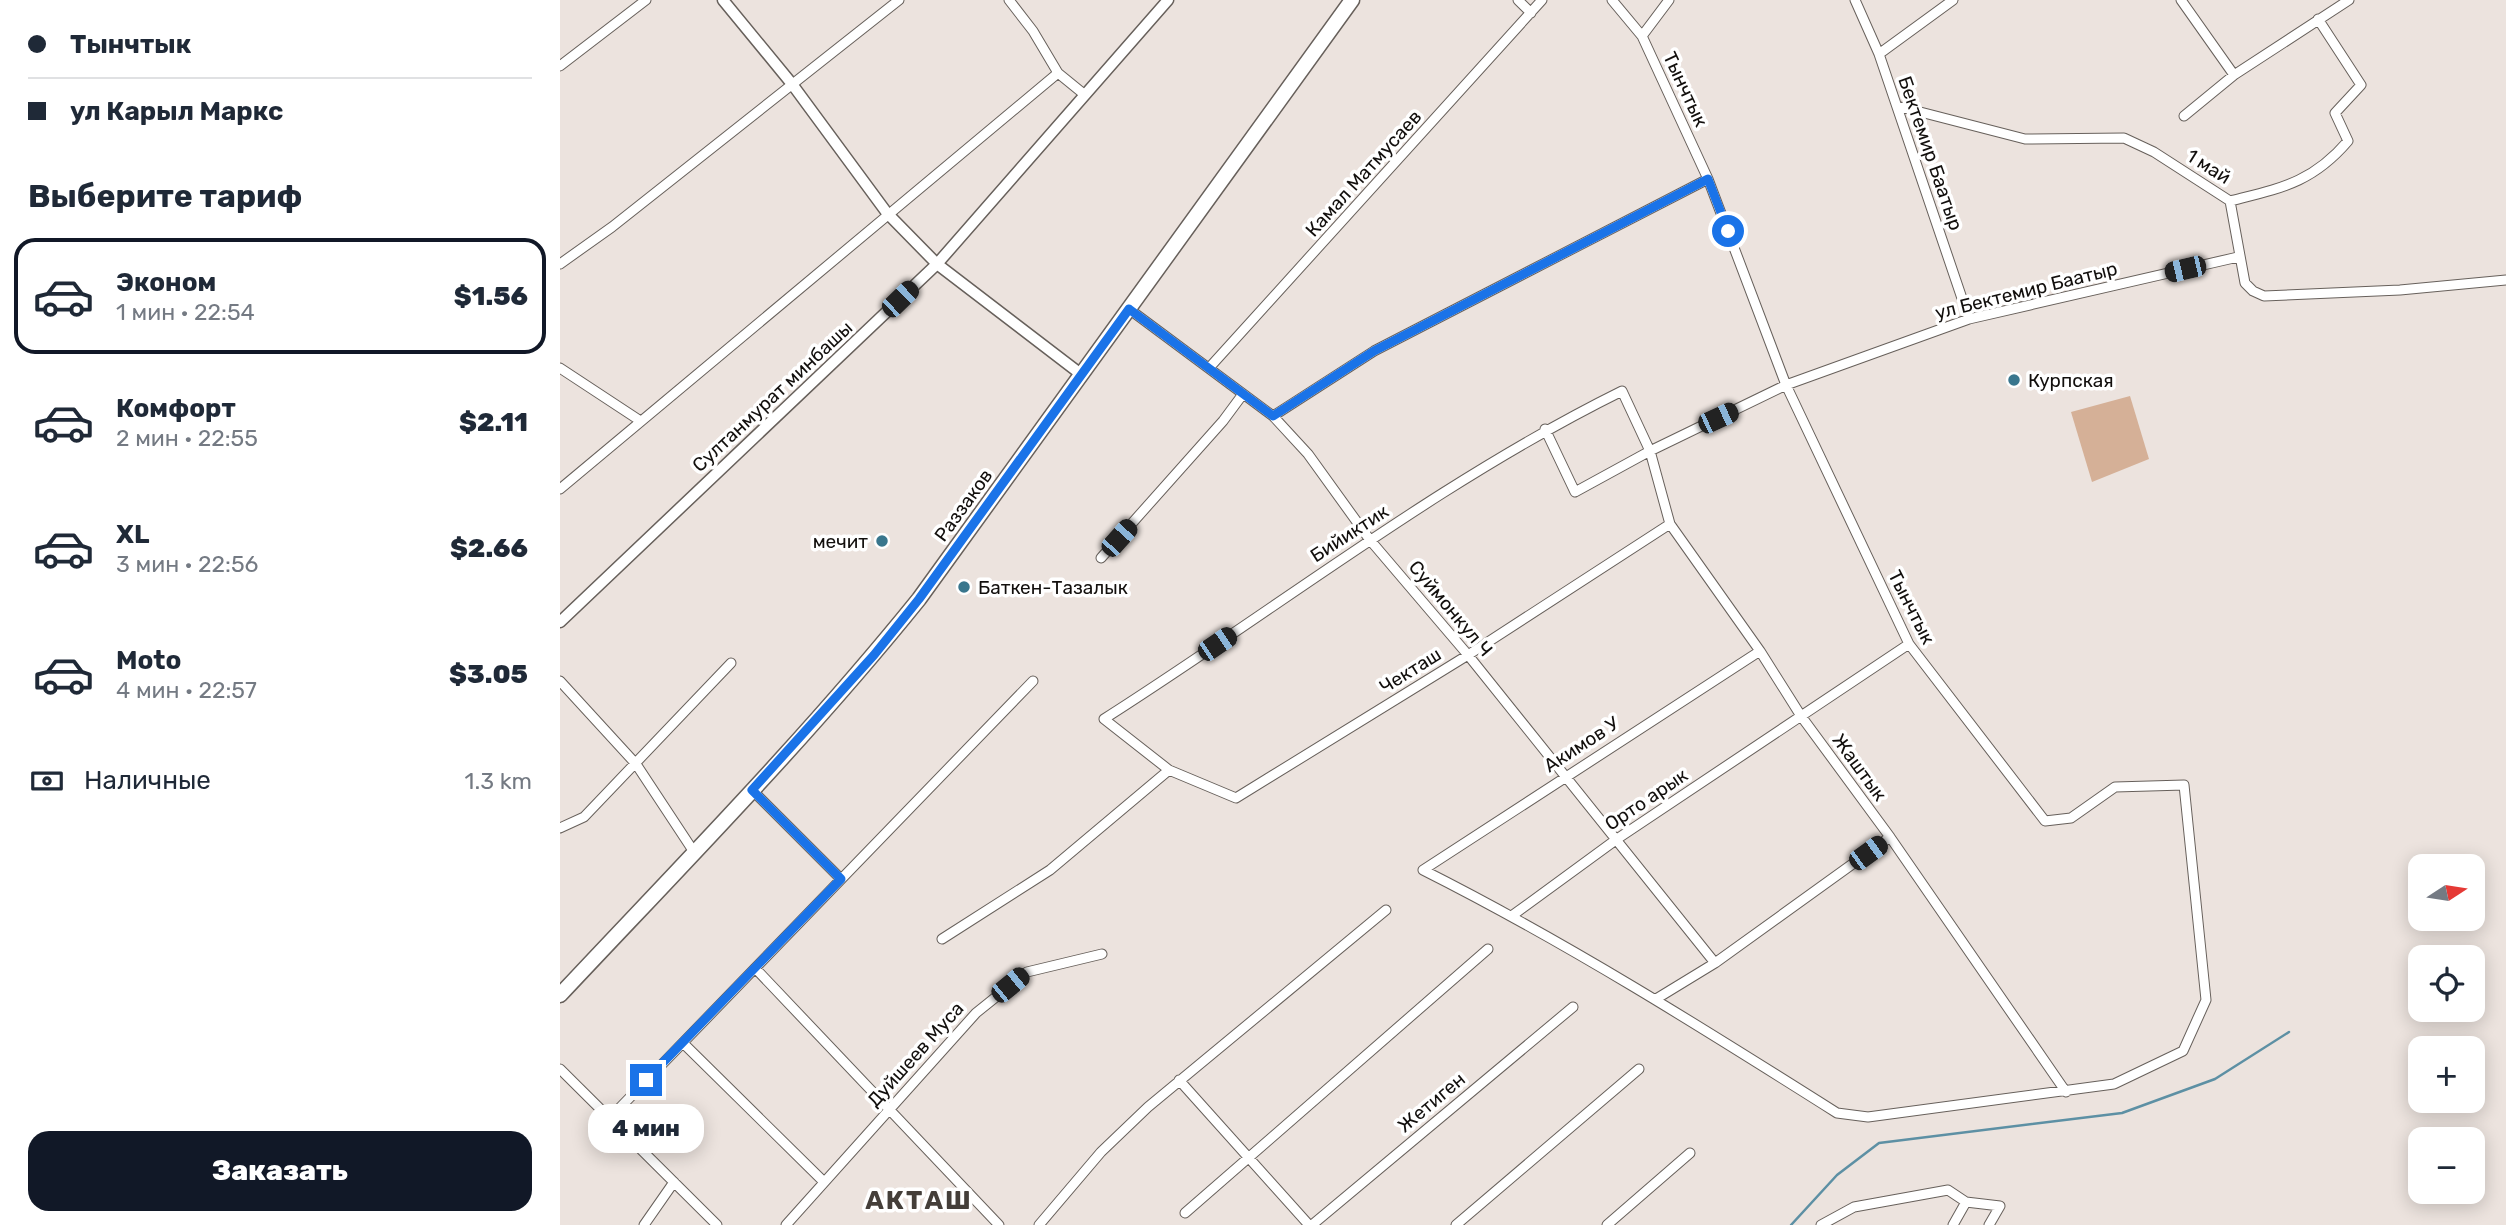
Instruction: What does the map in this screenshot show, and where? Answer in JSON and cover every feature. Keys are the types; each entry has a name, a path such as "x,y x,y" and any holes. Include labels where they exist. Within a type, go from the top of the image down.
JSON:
{"main road":[{"name":"Раззаков","path":"560,995 752,790 874,655 919,599 1352,0"}],"street":[{"path":"560,66 646,0"},
{"path":"723,0 792,84 887,213 937,264 1082,374"},
{"path":"560,264 899,0"},
{"path":"1009,0 1033,31 1058,73 1085,95"},
{"name":"Султанмурат минбашы","path":"560,622 937,264 1168,0"},
{"path":"1518,0 1531,13"},
{"name":"Камал Матмусаев","path":"1209,368 1542,0"},
{"name":"Тынчтык","path":"1612,0 1642,36 1708,179 1786,385 1909,644 2045,821 2071,818 2115,787 2183,785 2206,1000 2183,1051 2113,1084 2066,1092"},
{"name":"Тынчтык","path":"1642,36 1670,0"},
{"name":"Бектемир Баатыр","path":"1855,0 1879,54 1969,319"},
{"path":"1879,54 1953,0"},
{"path":"2181,0 2234,75"},
{"path":"2184,116 2234,75 2349,0"},
{"name":"1 май","path":"1896,106 2025,139 2124,138 2154,152 2230,201 2295,182 2327,165 2347,141 2335,113 2361,85 2318,19"},
{"path":"560,489 639,419 1058,73"},
{"path":"1273,416 1374,351 1708,179"},
{"path":"2230,201 2238,257 2245,283 2264,296 2386,291 2506,280"},
{"name":"ул Бектемир Баатыр","path":"1545,429 1576,492 1650,451 1786,385 1969,319 2238,257"},
{"name":"Суймонкул Ч","path":"1129,309 1273,416 1308,454 1370,540 1468,655 1715,963"},
{"path":"560,368 639,419"},
{"name":"Жаштык","path":"1622,391 1650,451 1670,524 1760,651 1801,716 1890,837 2066,1092"},
{"name":"Бийиктик","path":"1169,770 1104,719 1370,540 1545,429 1622,391"},
{"path":"1101,558 1223,421 1243,394"},
{"name":"Чекташ","path":"1169,770 1236,798 1468,655 1670,524"},
{"name":"Орто арык","path":"1513,915 1617,839 1909,644"},
{"name":"Акимов У","path":"1513,915 1423,870 1565,775 1760,651"},
{"path":"560,828 584,817 731,663"},
{"path":"560,681 636,764 694,852"},
{"path":"610,1118 1033,681"},
{"path":"942,939 1050,870 1169,770"},
{"path":"752,790 841,879"},
{"path":"1656,999 1715,963 1890,837"},
{"path":"1039,1225 1101,1152 1179,1080 1386,910"},
{"path":"1513,915 1656,999 1837,1113 1868,1117 2066,1092"},
{"path":"1185,1213 1488,949"},
{"name":"Дуйшеев Муса","path":"786,1225 976,1013 1027,972 1102,954"},
{"path":"755,968 999,1225"},
{"name":"Жетиген","path":"1310,1225 1573,1007"},
{"path":"683,1043 823,1181"},
{"path":"560,1069 717,1225"},
{"path":"1456,1225 1639,1069"},
{"path":"1179,1080 1310,1225"},
{"path":"1607,1225 1690,1153"},
{"path":"644,1225 674,1182"},
{"path":"1821,1225 1854,1207 1948,1190 1966,1202 2000,1206 1989,1225"},
{"path":"1953,1225 1966,1202"}],"shaded area":[{"path":"2130,396 2149,459 2092,482 2071,412"}],"waterway":[{"path":"1791,1225 1837,1175 1879,1143 2122,1113 2215,1079 2289,1032"}],"place":[{"name":"Курпская","path":"2014,380"},
{"name":"мечит","path":"882,541"},
{"name":"Баткен-Тазалык","path":"964,587"}],"district":[{"name":"АКТАШ","path":"919,1200"}],"route":[{"path":"646,1080 841,879 752,790 874,655 919,599 1129,309 1273,416 1374,351 1708,179 1728,231"}]}
